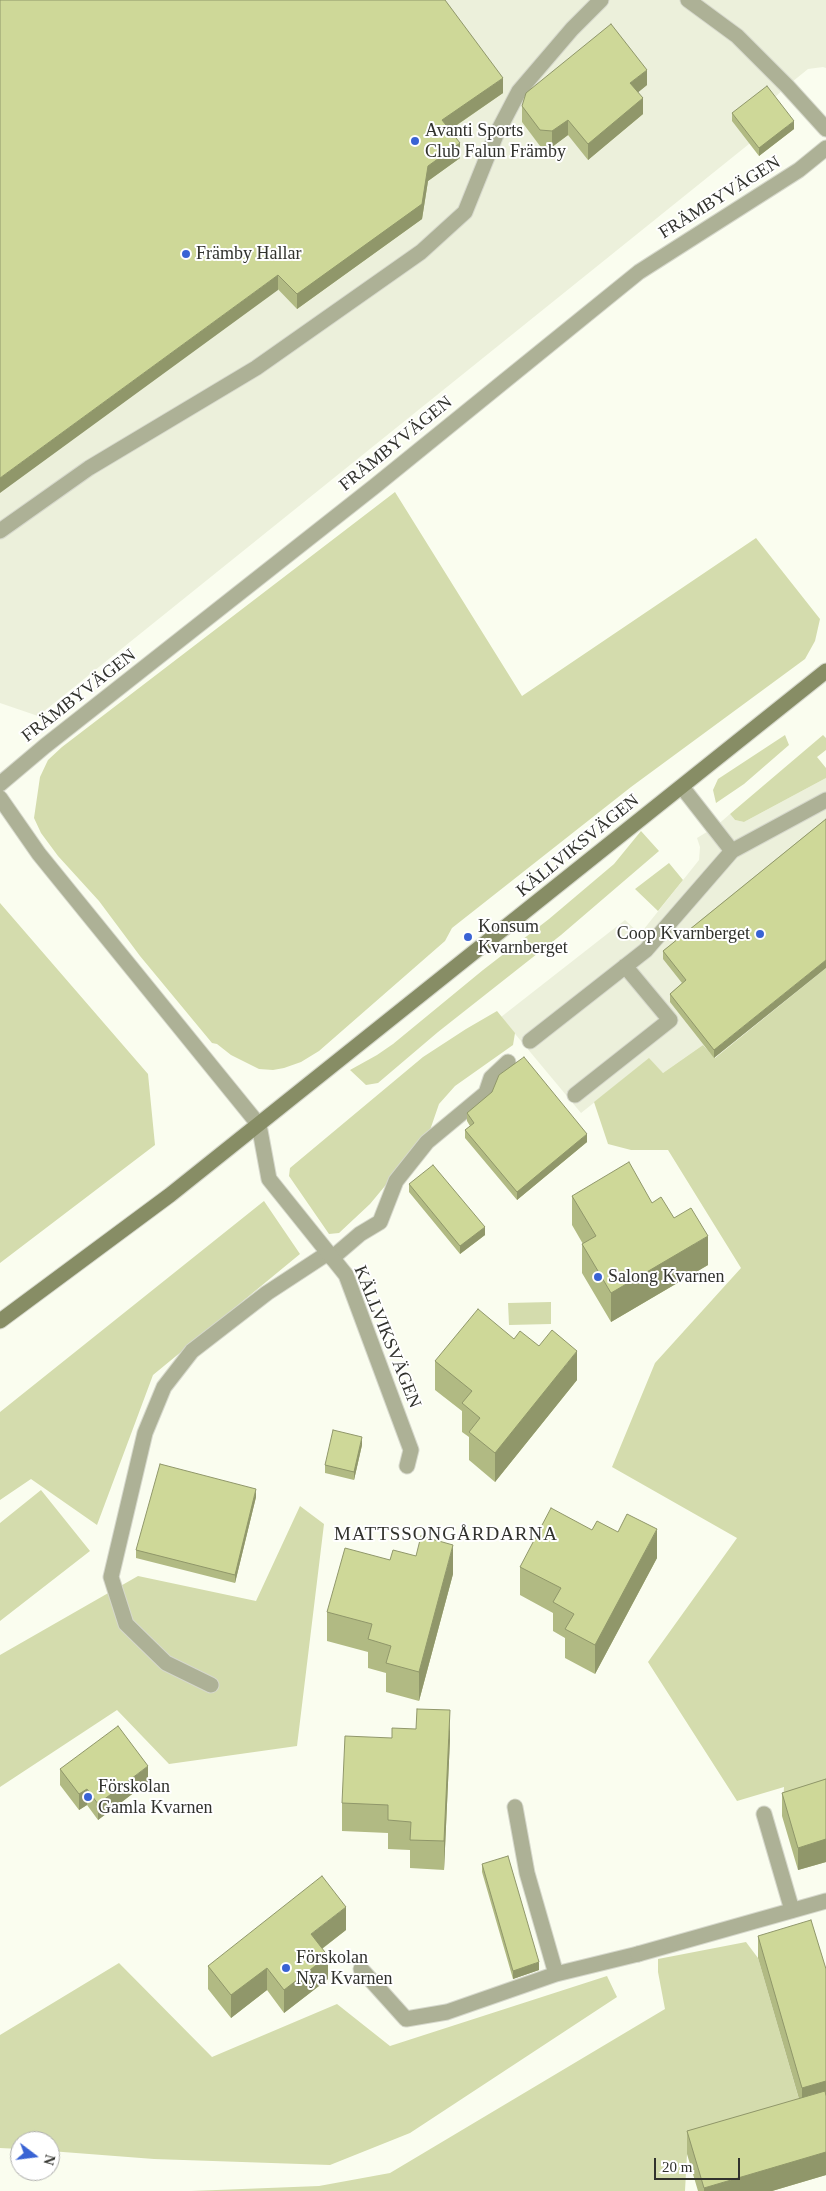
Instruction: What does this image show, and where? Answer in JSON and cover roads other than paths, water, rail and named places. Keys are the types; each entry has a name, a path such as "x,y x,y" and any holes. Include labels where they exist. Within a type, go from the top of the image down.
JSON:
{"street":[{"path":"0,531 89,468 256,368 421,252 465,212 496,135 519,91 572,29 601,0"},
{"path":"688,0 737,36 787,86 826,129"},
{"name":"FRÄMBYVÄGEN","path":"0,784 44,746 374,486 639,272 799,170 826,148"},
{"name":"KÄLLVIKSVÄGEN","path":"0,1321 170,1196 826,672"},
{"path":"682,787 732,851"},
{"path":"0,798 40,854 259,1124"},
{"path":"530,1041 646,950 732,851 826,800"},
{"path":"575,1095 670,1020 625,966"},
{"path":"211,1685 166,1663 126,1624 111,1577 145,1433 164,1387 192,1351 267,1293 380,1222 396,1181 428,1142 486,1093 491,1078 508,1062"},
{"name":"KÄLLVIKSVÄGEN","path":"259,1124 269,1179 346,1275 411,1450 407,1466"},
{"path":"515,1807 527,1872 556,1974"},
{"path":"764,1814 792,1910"},
{"path":"361,1969 406,2019 447,2012 556,1974 638,1954 826,1901"}],"place":[{"name":"Avanti Sports Club Falun Främby","path":"415,141"},
{"name":"Främby Hallar","path":"186,254"},
{"name":"Coop Kvarnberget","path":"760,934"},
{"name":"Konsum Kvarnberget","path":"468,937"},
{"name":"Salong Kvarnen","path":"598,1277"},
{"name":"Förskolan Gamla Kvarnen","path":"88,1797"},
{"name":"Förskolan Nya Kvarnen","path":"286,1968"}],"district":[{"name":"MATTSSONGÅRDARNA","path":"446,1535"}]}
